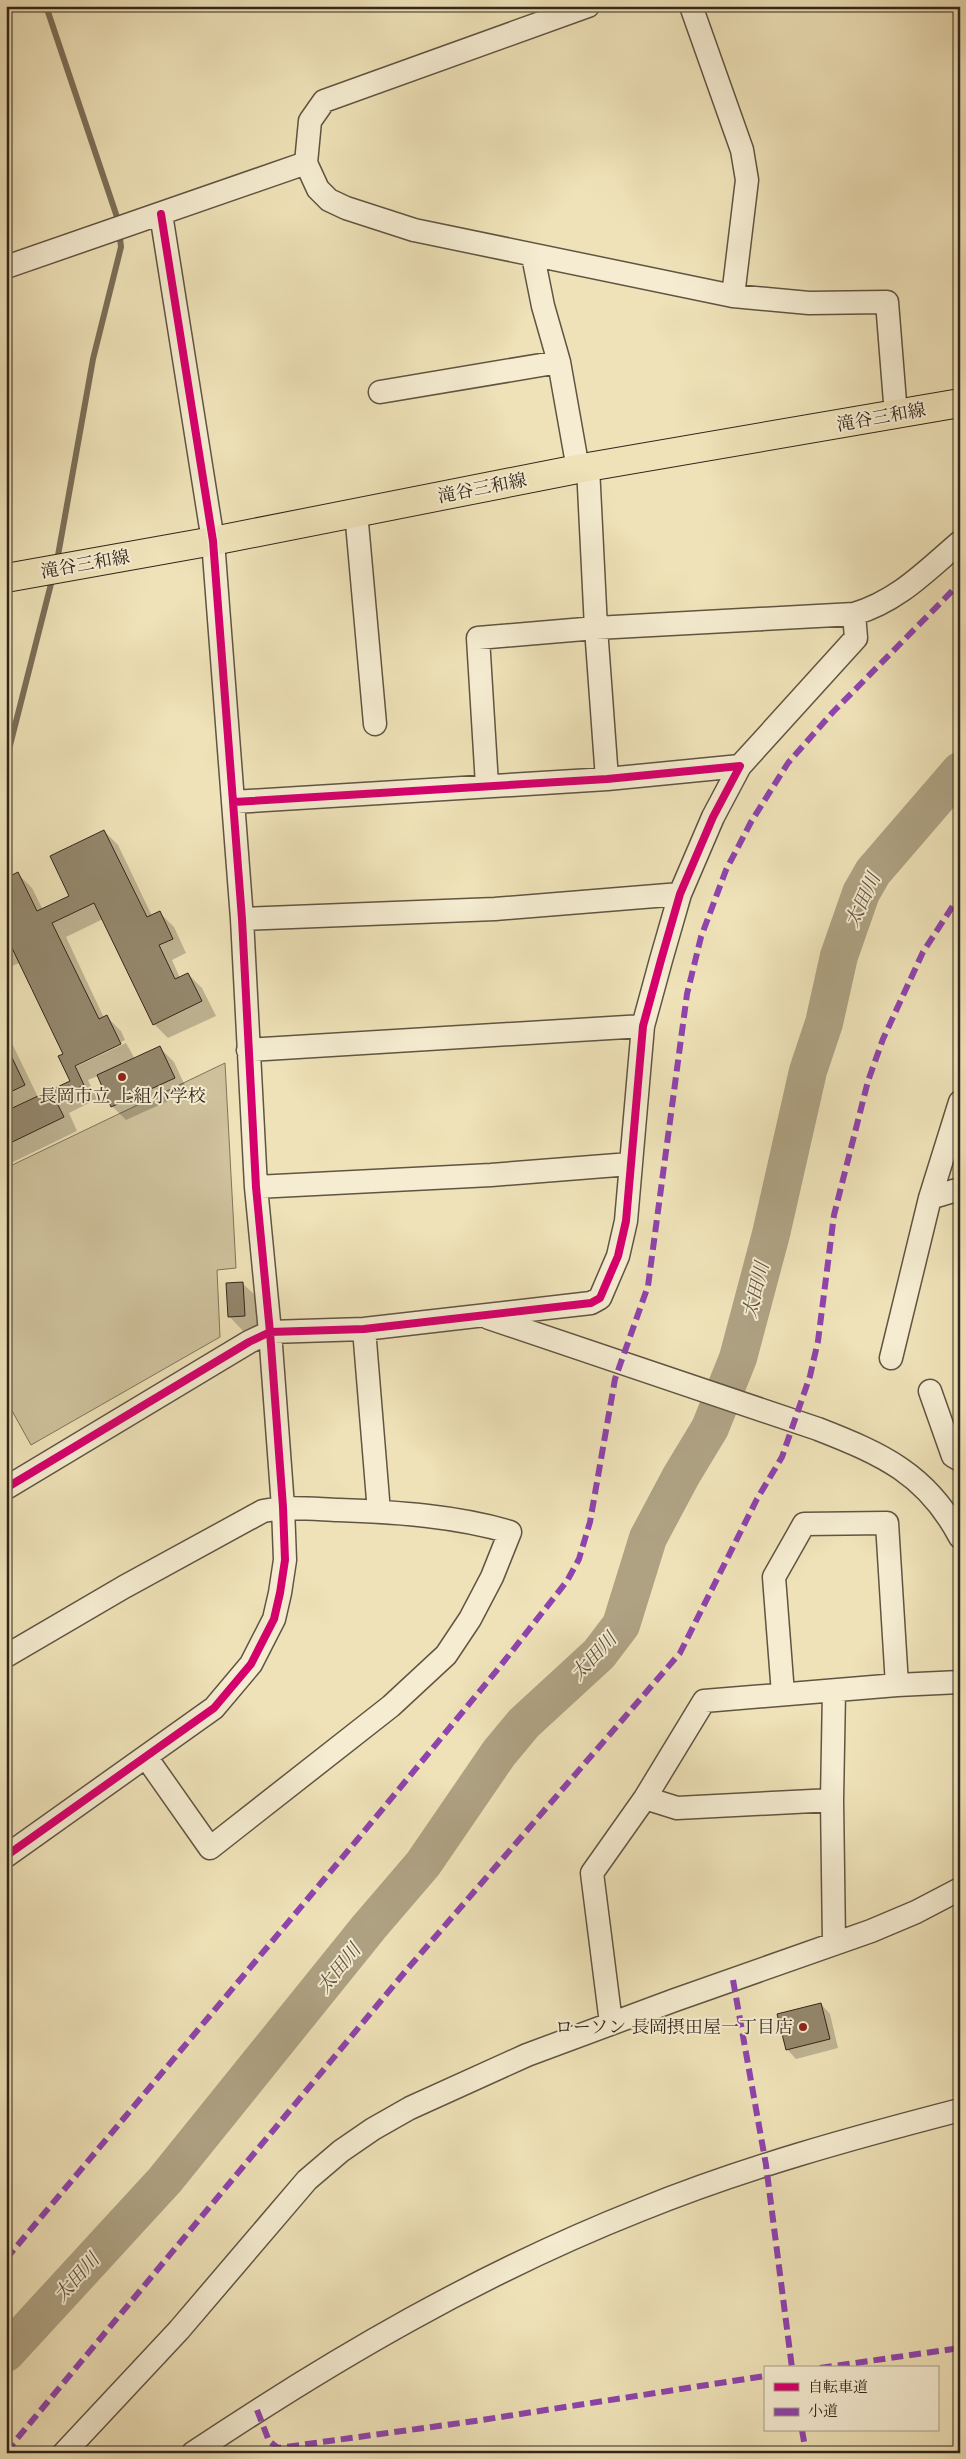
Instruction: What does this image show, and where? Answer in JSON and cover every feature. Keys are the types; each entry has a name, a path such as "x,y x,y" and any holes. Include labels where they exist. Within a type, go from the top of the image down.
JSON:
{"main road":[{"name":"滝谷三和線","path":"6,578 213,541 583,468 960,404"}],"street":[{"path":"588,6 324,100 310,121 306,163 318,189 329,200 346,208 414,230 733,296 809,303 887,302 896,414"},
{"path":"691,6 742,150 747,180 733,296"},
{"path":"6,267 306,163"},
{"path":"6,1856 214,1708 250,1664 274,1619 285,1560 270,1332 256,1187 242,919 213,541 161,214"},
{"path":"533,256 543,306 559,362 583,468 607,779"},
{"path":"380,392 559,362"},
{"path":"356,512 375,724"},
{"path":"487,785 478,638 596,628 854,614 874,608 896,597 960,542"},
{"path":"6,1488 249,1342 270,1332 364,1329 591,1303 600,1298 618,1256 626,1221 643,1026 680,894 713,817 740,766 856,638 854,614"},
{"path":"234,802 607,779 740,766"},
{"path":"242,919 495,909 680,894"},
{"path":"248,1050 643,1026"},
{"path":"891,1358 930,1198 960,1102"},
{"path":"256,1187 491,1175 630,1164"},
{"path":"930,1198 960,1189"},
{"path":"481,1315 818,1429 869,1450 912,1477 930,1492 946,1512 960,1537"},
{"path":"364,1329 379,1512"},
{"path":"930,1391 953,1456 960,1460"},
{"path":"6,1656 124,1587 254,1516 283,1507 379,1512 486,1525 510,1532 492,1577 470,1619 446,1655 391,1706 210,1848 146,1757"},
{"path":"783,1694 774,1577 804,1524 887,1523 897,1685"},
{"path":"612,2023 592,1873 645,1798 704,1701 897,1685 960,1682"},
{"path":"834,1691 832,1800 834,1943"},
{"path":"645,1798 677,1808 832,1800"},
{"path":"64,2453 179,2330 306,2180 341,2151 373,2129 410,2108 527,2055 871,1931 916,1912 960,1889"},
{"path":"193,2453 257,2410 354,2350 431,2307 531,2257 640,2210 702,2186 784,2160 960,2110"}],"shaded area":[{"path":"225,1063 236,1268 217,1270 220,1337 31,1445 6,1400 6,1168"}],"building":[{"path":"104,830 147,917 160,911 173,939 159,945 175,979 188,973 202,1001 153,1025 94,903 52,923 99,1019 107,1015 121,1044 75,1066 84,1085 55,1099 64,1117 6,1145 6,1111 70,1081 58,1056 63,1054 11,946 6,948 6,878 18,872 37,911 69,896 50,856"},
{"path":"6,1045 25,1085 6,1094"},
{"path":"160,1046 175,1078 111,1107 97,1075"},
{"path":"243,1282 245,1316 228,1317 226,1283"},
{"name":"ローソン 長岡摂田屋一丁目店","path":"821,2003 830,2039 786,2050 777,2014"}],"waterway":[{"path":"46,6 118,220 121,247 93,359 57,561"},
{"path":"6,761 53,576"},
{"name":"太田川","path":"6,2353 165,2180 369,1927 423,1864 499,1753 524,1723 599,1654 621,1625 648,1538 681,1476 710,1428 738,1358 771,1234 808,1071 824,1023 839,956 861,893 873,872 960,771"}],"marked path":[{"path":"6,2259 357,1840 498,1669 567,1581 579,1559 590,1522 615,1379 648,1286 687,994 701,937 726,870 751,822 788,763 833,712 960,583"},
{"path":"6,2452 404,1973 680,1653 757,1499 782,1457 810,1376 818,1341 834,1215 868,1081 883,1039 923,952 960,895"},
{"path":"733,1980 766,2165 792,2366"},
{"path":"834,2366 960,2348"},
{"path":"257,2410 269,2441 278,2448 475,2421 764,2376"},
{"path":"802,2432 806,2453"}],"cycle path":[{"path":"6,1856 214,1708 251,1664 274,1619 285,1560 270,1332 256,1187 242,919 213,541 161,214"},
{"path":"6,1488 249,1342 270,1332 364,1329 591,1303 600,1298 618,1256 626,1221 643,1026 680,894 713,817 740,766 607,779 234,802"}],"place":[{"name":"長岡市立 上組小学校","path":"122,1077"},
{"name":"ローソン 長岡摂田屋一丁目店","path":"803,2027"}]}
